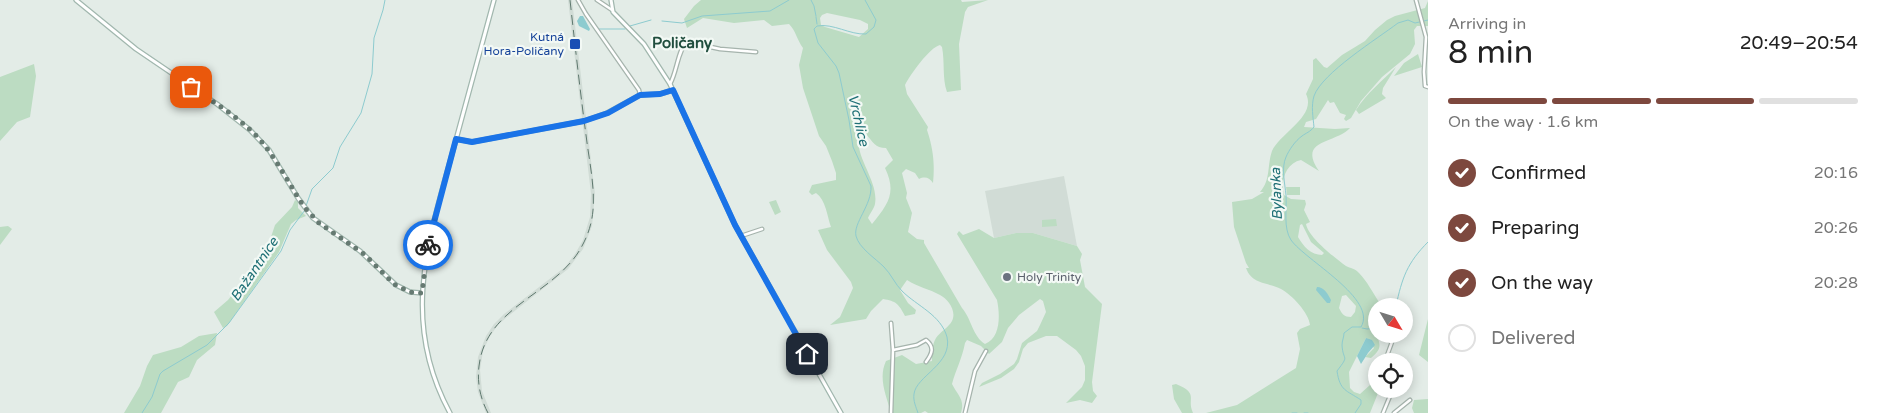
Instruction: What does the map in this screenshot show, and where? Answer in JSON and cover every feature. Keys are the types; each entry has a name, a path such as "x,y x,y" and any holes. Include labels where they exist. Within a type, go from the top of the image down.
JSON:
{"street":[{"path":"76,0 136,49 217,104 250,130 269,150 298,198 313,218 360,251 396,285 410,292 422,293"},
{"path":"450,413 438,387 427,353 423,325 423,270 429,241 494,0"},
{"path":"578,0 635,84 640,95"},
{"path":"597,0 612,10 644,44 670,84 740,236 841,413"},
{"path":"612,0 612,10"},
{"path":"1416,0 1426,37 1424,72 1425,86 1428,87"},
{"path":"670,84 676,72 680,51 687,42 720,49 756,52"},
{"path":"456,139 472,142 584,121 608,113 640,95 660,94 673,90"},
{"path":"740,236 762,229"},
{"path":"891,322 893,350 891,413"},
{"path":"893,350 917,345 926,340 932,349 931,356 926,362"},
{"path":"965,413 975,371 986,351"},
{"path":"1383,413 1389,398"},
{"path":"1394,413 1410,400"}],"shaded area":[{"path":"568,0 572,0 595,194 592,226 583,249 568,269 507,317 497,326 489,338 483,351 480,370 482,391 491,413 486,413 478,392 476,377 478,357 486,336 504,314 565,267 583,240 590,217 591,194"},
{"path":"1064,176 1077,246 1033,233 1016,233 994,238 985,191"}],"green space":[{"path":"701,0 961,0 962,2 988,0 968,7 965,12 959,44 961,90 947,92 943,53 940,45 926,56 905,85 907,94 928,127 934,162 933,183 927,178 919,179 915,173 906,169 902,173 907,193 906,198 912,213 908,232 917,239 924,240 975,332 985,344 994,337 997,331 999,312 997,300 957,234 959,231 963,235 979,229 994,238 1016,233 1033,233 1077,246 1082,254 1080,260 1085,287 1102,304 1092,382 1093,391 1097,396 1092,403 1080,400 1066,403 1082,387 1085,380 1085,366 1076,350 1057,336 1046,336 1028,343 1023,349 1019,362 1014,369 1001,378 979,387 982,383 1014,364 1022,343 1037,331 1046,312 1043,301 1040,299 1019,315 1008,328 1002,342 989,354 981,346 967,340 952,384 962,404 961,413 928,413 925,411 921,413 891,413 883,380 886,361 902,355 916,364 932,361 935,340 952,321 953,309 946,299 940,295 907,280 900,290 908,303 916,310 915,314 905,316 897,304 883,299 866,319 830,325 840,317 853,288 851,282 827,250 818,230 831,227 824,204 816,193 812,195 809,192 812,185 836,180 836,173 826,146 819,136 803,88 799,65 803,48 789,24 772,26 764,20 734,23 703,18 687,28 684,19","holes":["827,13 860,20 868,24 868,29 859,37 825,27 821,25 820,18","862,133 866,134 877,146 886,148 893,160 885,168 890,184 889,198 872,224 868,218 874,206 875,195 858,143 859,135"]},
{"path":"1428,1 1428,26 1417,26 1414,30 1415,44 1410,54 1382,77 1361,101 1351,118 1346,121 1344,119 1346,115 1340,113 1334,102 1330,103 1328,100 1316,119 1306,122 1304,127 1350,128 1315,148 1312,153 1313,161 1319,171 1301,160 1291,165 1285,173 1283,184 1284,195 1291,199 1305,200 1304,210 1310,222 1306,224 1312,235 1335,258 1358,272 1376,298 1368,298 1368,340 1366,338 1349,372 1350,388 1354,392 1360,394 1368,387 1368,398 1376,398 1370,413 1206,413 1237,405 1296,368 1300,349 1297,333 1300,329 1310,325 1307,315 1290,295 1281,289 1256,280 1249,273 1246,268 1249,268 1234,227 1232,202 1252,199 1264,192 1260,192 1266,182 1272,151 1306,110 1308,102 1306,94 1313,79 1313,60 1316,58 1327,68 1342,55 1365,41 1387,20 1425,8","holes":["1302,224 1311,242 1324,253 1318,255 1305,247 1298,237 1300,225","1346,295 1356,306 1355,312 1351,317 1344,315 1339,308 1342,296"]},
{"path":"1418,54 1422,67 1394,76 1404,63"},
{"path":"34,64 36,76 30,117 17,122 0,141 0,77"},
{"path":"1396,67 1383,88 1382,94 1386,98 1359,114 1356,110 1360,104"},
{"path":"1286,187 1300,187 1300,195 1287,195"},
{"path":"295,200 298,202 298,208 306,216 291,224 279,252 227,326 223,328 214,312 228,300 266,252 275,225 292,207"},
{"path":"776,200 781,212 775,215 769,202"},
{"path":"1056,219 1057,226 1042,227 1042,220"},
{"path":"8,226 12,229 0,245 0,227"},
{"path":"1428,319 1428,362 1419,355"},
{"path":"217,333 215,345 197,360 189,377 178,382 161,413 124,413 140,386 153,355 181,347 199,336"},
{"path":"1370,343 1380,343 1376,353 1369,353 1374,348"},
{"path":"1176,384 1190,394 1193,413 1182,413 1174,399 1172,385"},
{"path":"1428,399 1428,413 1414,413 1412,408 1414,400"}],"water":[{"path":"580,16 583,16 590,29 589,31 579,26 577,21"},
{"path":"1317,287 1326,291 1331,300 1330,303 1327,303 1316,290"},
{"path":"1366,338 1368,339 1368,343 1374,343 1375,345 1361,364 1357,356"}],"waterway":[{"name":"Bažantnice","path":"306,206 312,189 333,168 340,147 361,113 372,74 374,38 385,0"},
{"path":"662,21 682,23 702,16 770,11 789,0"},
{"path":"811,0 816,16"},
{"name":"Vrchlice","path":"865,0 876,20 874,27 866,34 854,33 835,27 817,26 814,29 818,43 836,66 839,73 853,147 871,186 869,200 857,225 856,236 864,249 886,270 902,291 940,323 947,337 945,355 916,387 914,399 918,413"},
{"path":"816,17 817,24"},
{"path":"630,26 651,20"},
{"name":"Bylanka","path":"1355,413 1361,404 1361,400 1342,386 1337,371 1345,360 1342,345 1344,333 1352,327 1361,327 1363,316 1359,304 1350,292 1291,240 1286,224 1285,161 1289,151 1299,138 1314,127 1312,108 1314,96 1328,77 1351,57 1398,23 1408,20 1415,23 1428,20"},
{"path":"599,29 625,29"},
{"name":"Bažantnice","path":"142,413 152,397 160,374 207,345 229,323 281,251 290,230 305,210"},
{"path":"1398,298 1406,271 1428,242"},
{"path":"1362,328 1368,329"},
{"path":"1292,413 1297,413"}],"railway":[{"path":"488,413 481,396 478,378 484,345 494,328 508,314 556,277 570,263 582,246 592,220 592,182 570,0"}],"way so far":[{"path":"191,87 233,116 260,139 312,217 360,251 396,285 410,292 422,293 423,270 428,245"}],"place":[{"name":"Kutná Hora-Poličany","path":"575,44"},
{"name":"Holy Trinity","path":"1007,277"}],"district":[{"name":"Poličany","path":"682,43"}],"route":[{"path":"428,245 456,139 472,142 584,121 608,113 640,95 660,94 673,90 735,225 807,354"}]}
